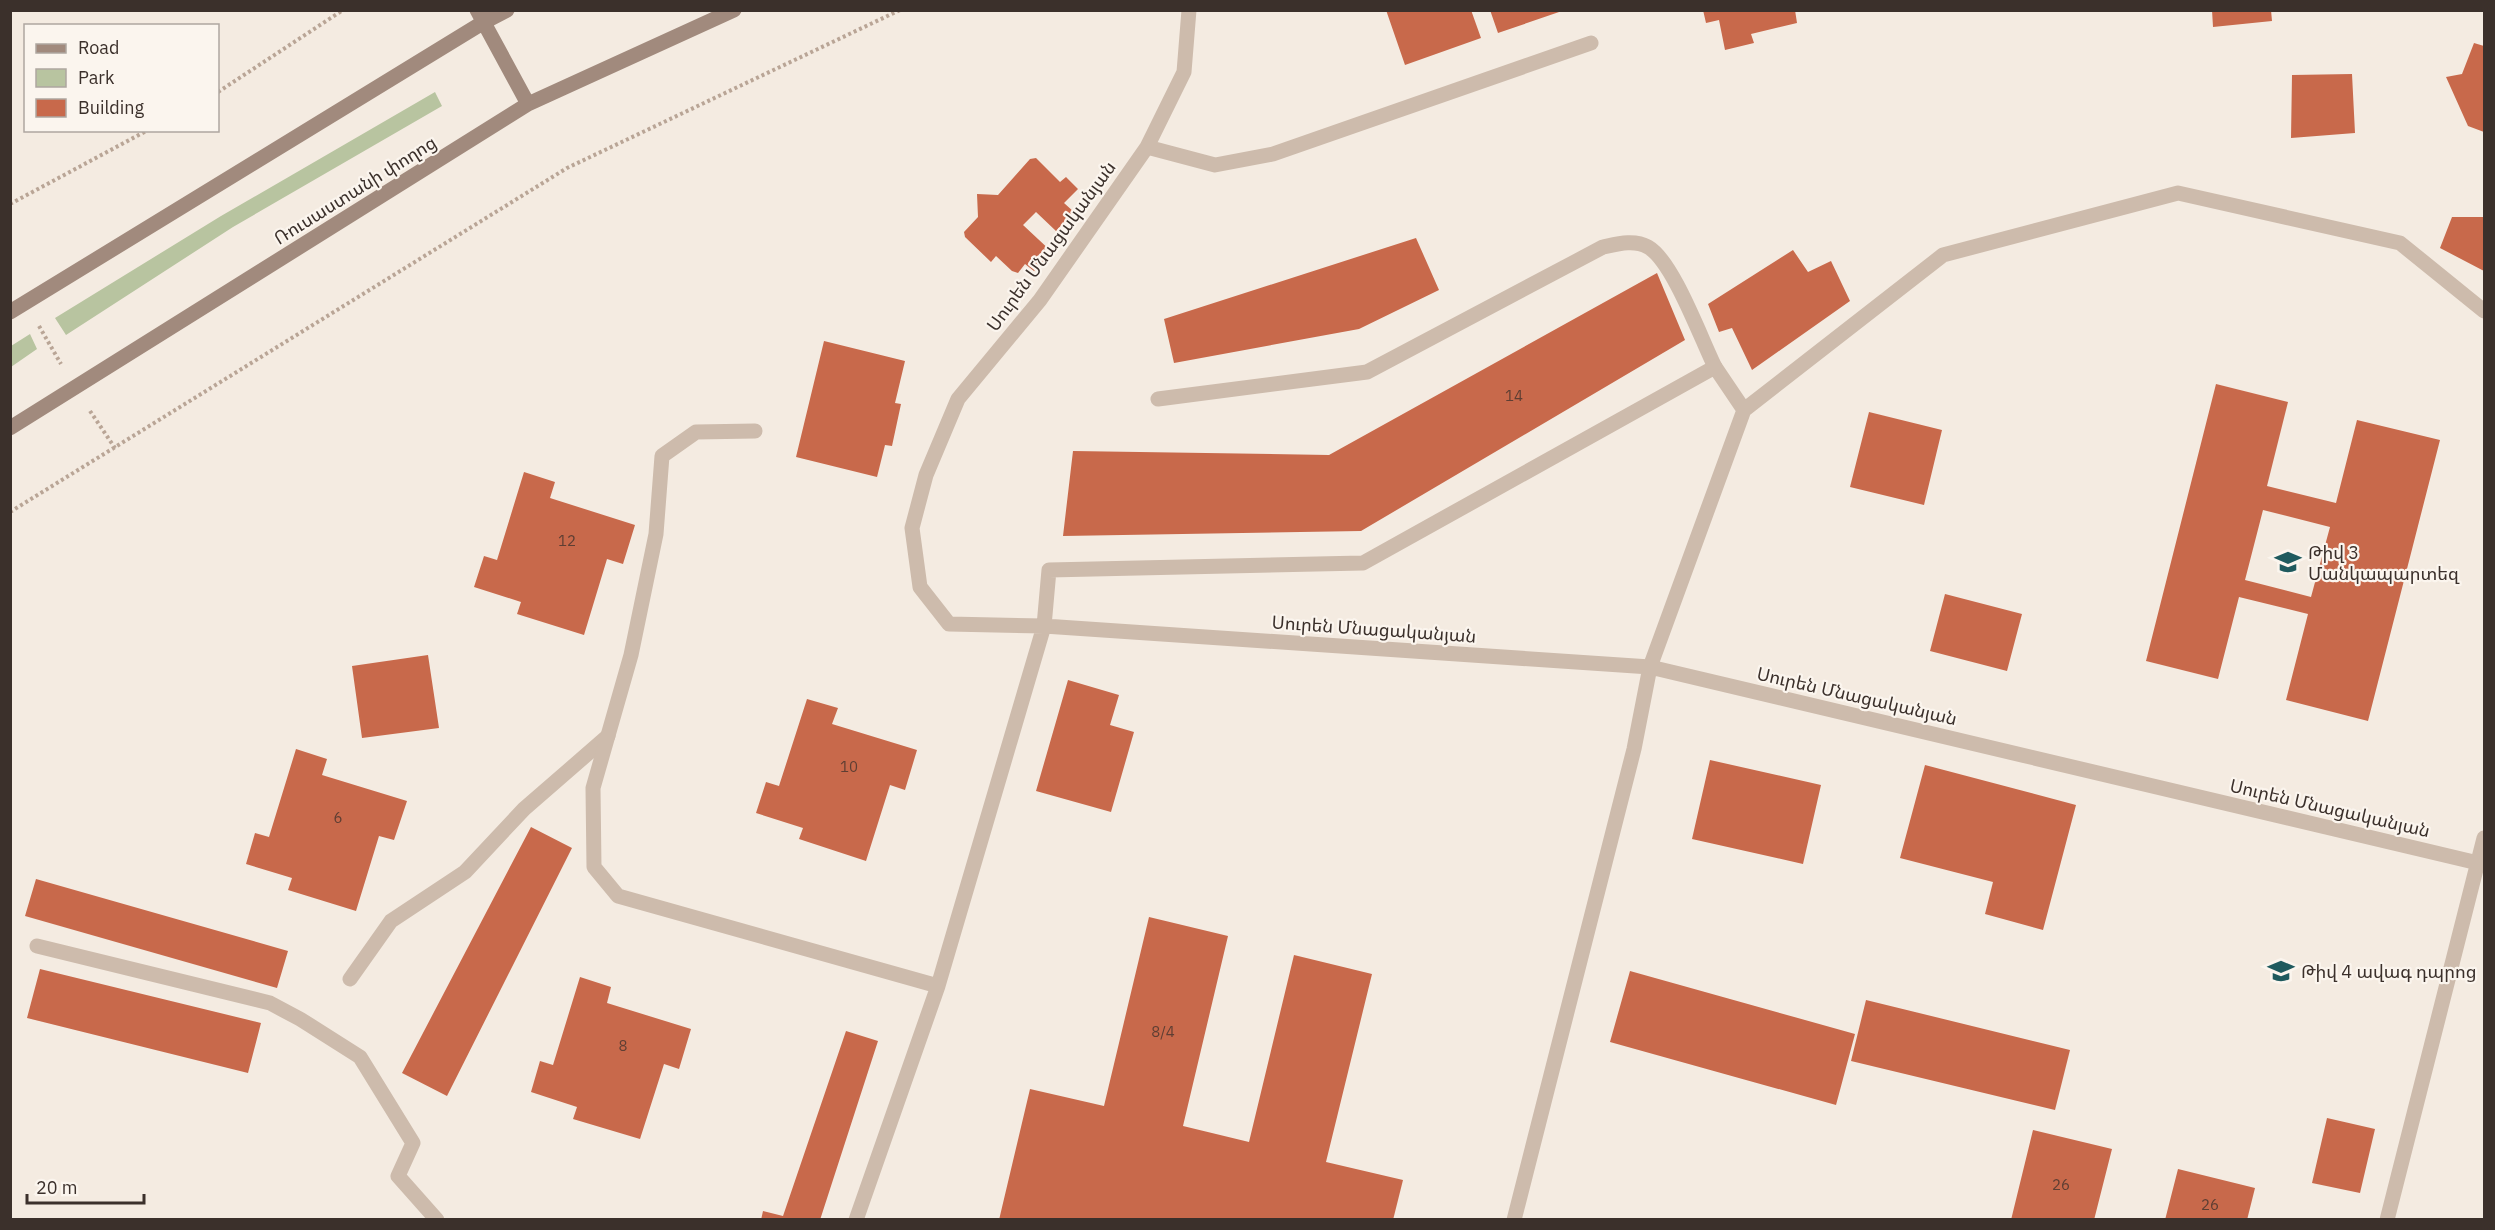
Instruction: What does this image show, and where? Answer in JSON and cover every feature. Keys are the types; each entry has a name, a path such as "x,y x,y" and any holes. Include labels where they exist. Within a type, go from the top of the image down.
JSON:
{"main road":[{"path":"10,312 481,16 507,10"},
{"name":"Ռուսաստանի փողոց","path":"10,428 528,104 734,10"},
{"path":"481,16 528,104"}],"street":[{"name":"Սուրեն Մնացականյան","path":"1189,10 1184,72 1148,147 1040,300 958,399 926,476 912,528 920,587 950,624 1044,626 1650,667 2478,863"},
{"path":"1148,147 1215,165 1273,154 1591,43"},
{"path":"1514,1220 1634,749 1650,667 1744,410 1942,255 2178,193 2400,243 2484,311"},
{"path":"1158,399 1367,372 1603,247 1624,242 1648,247 1668,267 1715,367 1744,410"},
{"path":"856,1220 938,986 1044,626 1048,570 1363,563 1715,367"},
{"path":"755,431 696,432 662,456 656,534 631,655 593,788 594,867 618,896 938,986"},
{"path":"350,979 391,921 465,872 524,810 608,736"},
{"path":"2387,1220 2484,837"},
{"path":"37,946 270,1003 360,1057 413,1143 399,1176 437,1220"}],"path":[{"path":"219,91 344,10"},
{"path":"10,512 567,168 900,10"},
{"path":"10,204 144,132"}],"green space":[{"path":"435,92 442,106 233,227 66,335 55,318 221,216"},
{"path":"30,334 37,349 11,367 11,346"}],"building":[{"path":"1386,10 1471,10 1481,38 1405,65"},
{"path":"1490,10 1562,10 1562,11 1498,33"},
{"path":"1703,10 1795,10 1797,23 1751,34 1754,43 1725,50 1719,20 1706,23"},
{"path":"2212,10 2271,10 2272,21 2213,27"},
{"path":"2474,43 2484,46 2484,132 2468,126 2446,77 2462,74"},
{"path":"2352,74 2355,133 2291,138 2292,75"},
{"path":"1036,158 1060,182 1066,177 1078,189 1064,203 1074,212 1056,231 1036,212 1023,225 1053,253 1034,271 1025,264 1018,273 1012,271 996,256 991,262 965,237 964,232 978,217 977,194 998,195 1030,159"},
{"path":"2452,217 2484,217 2484,271 2440,248"},
{"path":"1416,238 1439,290 1359,329 1174,363 1164,319"},
{"path":"1793,250 1808,272 1831,261 1850,301 1752,370 1732,328 1719,332 1708,304"},
{"path":"1657,273 1685,340 1361,531 1063,536 1073,451 1329,455"},
{"path":"824,341 905,361 895,403 901,404 892,446 885,445 877,477 796,457"},
{"path":"2216,384 2288,402 2267,486 2336,503 2357,420 2440,440 2368,721 2286,700 2308,614 2239,597 2218,679 2146,661","holes":["2263,510 2330,527 2311,597 2245,580"]},
{"path":"1869,412 1942,430 1924,505 1850,487"},
{"path":"524,472 555,482 550,498 635,525 623,564 607,559 584,635 517,614 521,602 474,587 484,556 497,560"},
{"path":"1945,594 2022,614 2007,671 1930,651"},
{"path":"428,655 439,728 362,738 352,666"},
{"path":"1068,680 1119,695 1110,725 1134,732 1111,812 1036,791"},
{"path":"807,699 838,708 832,724 917,750 905,790 890,785 866,861 799,839 803,828 756,813 766,782 779,786"},
{"path":"296,749 327,759 322,775 407,801 394,840 379,836 356,911 288,890 292,878 246,864 255,833 269,837"},
{"path":"1710,760 1821,785 1803,864 1692,839"},
{"path":"1925,765 2076,805 2043,930 1985,914 1993,882 1900,858"},
{"path":"531,827 572,848 447,1096 402,1073"},
{"path":"36,879 288,951 277,988 25,916"},
{"path":"1149,917 1228,936 1183,1126 1249,1142 1294,955 1372,974 1326,1162 1403,1180 1393,1220 999,1220 1030,1089 1104,1106"},
{"path":"40,969 261,1023 248,1073 27,1018"},
{"path":"1630,971 1855,1034 1836,1105 1610,1042"},
{"path":"580,977 611,987 607,1003 691,1029 679,1069 664,1064 640,1139 573,1119 577,1107 531,1092 540,1061 553,1065"},
{"path":"1866,1000 2070,1050 2055,1110 1851,1061"},
{"path":"846,1031 878,1041 820,1220 761,1220 763,1211 783,1216"},
{"path":"2327,1118 2375,1129 2360,1193 2312,1183"},
{"path":"2033,1130 2112,1149 2094,1220 2011,1220"},
{"path":"2178,1169 2255,1188 2247,1220 2165,1220"}],"place":[{"name":"Թիվ 3 Մանկապարտեզ","path":"2288,562"},
{"name":"Թիվ 4 ավագ դպրոց","path":"2281,971"}]}
